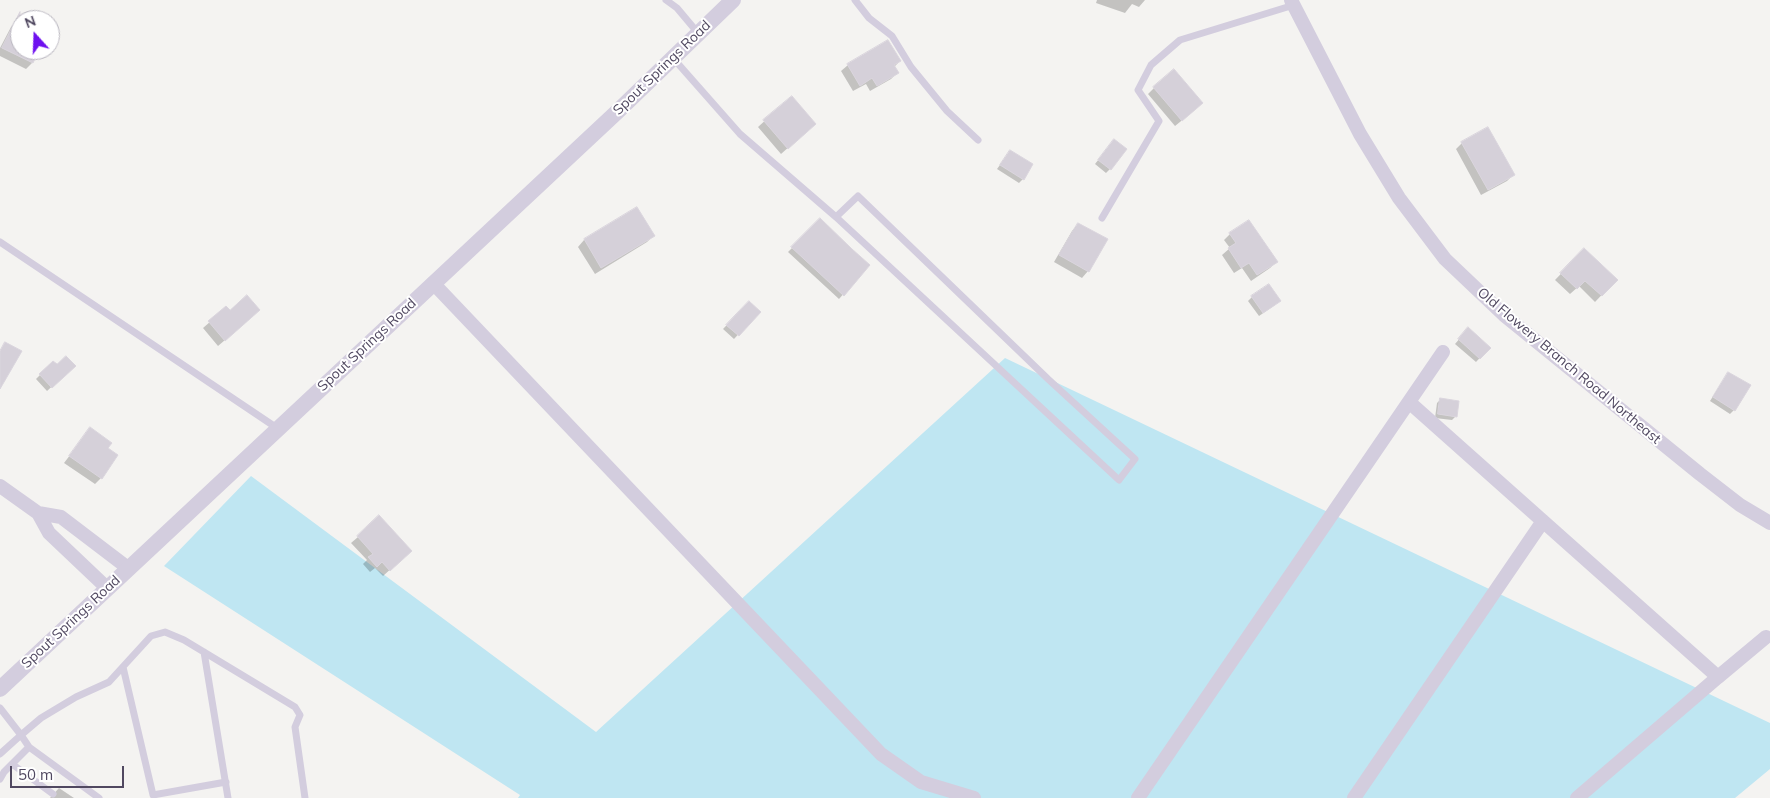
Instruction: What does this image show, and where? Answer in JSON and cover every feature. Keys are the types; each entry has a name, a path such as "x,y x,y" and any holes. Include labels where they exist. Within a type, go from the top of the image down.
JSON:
{"street":[{"name":"Spout Springs Road","path":"0,689 733,0"},
{"name":"Old Flowery Branch Road Northeast","path":"1292,3 1360,134 1399,198 1445,259 1504,315 1700,474 1740,505 1770,523"},
{"path":"433,283 881,754 921,782 974,798"},
{"path":"1138,798 1443,352"},
{"path":"1409,402 1718,677"},
{"path":"0,486 38,512 61,517 128,568"},
{"path":"38,512 49,533 107,588"},
{"path":"1354,798 1543,521"},
{"path":"1577,798 1766,637"}],"lane":[{"path":"666,0 677,8 698,33"},
{"path":"855,0 869,18 892,36 911,67 947,110 978,140"},
{"path":"1102,218 1159,121 1138,90 1151,65 1180,40 1292,3"},
{"path":"672,58 740,134 836,217 1119,480 1135,459 1048,379 858,196 836,217"},
{"path":"0,242 278,429"},
{"path":"0,754 48,714 76,697 109,682 151,636 165,632 184,640 295,707 300,715 295,727 305,798"},
{"path":"204,652 228,798"},
{"path":"123,667 153,795 163,796 226,782"},
{"path":"0,708 29,747 99,798"},
{"path":"0,779 4,772 29,747"},
{"path":"12,764 54,794"}],"shaded area":[{"path":"1005,358 1770,723 1770,769 1735,798 518,798 520,795 164,566 251,476 596,732"}],"building":[{"path":"10,32 10,52 2,48"},
{"path":"888,40 901,61 894,65 899,73 877,86 872,78 860,86 847,64"},
{"path":"1174,69 1203,103 1182,121 1153,87"},
{"path":"792,96 816,124 788,149 763,120"},
{"path":"1488,127 1515,175 1488,190 1461,142"},
{"path":"1114,139 1127,149 1111,170 1098,160"},
{"path":"1010,150 1033,164 1024,180 1000,165"},
{"path":"637,207 655,236 601,268 584,239"},
{"path":"820,218 870,265 844,296 791,247"},
{"path":"1249,220 1278,262 1257,275 1249,263 1241,268 1228,248 1236,243 1229,233"},
{"path":"1078,223 1108,239 1089,272 1059,255"},
{"path":"1584,248 1618,280 1602,296 1585,281 1577,289 1560,273"},
{"path":"1269,284 1281,301 1263,313 1251,296"},
{"path":"247,295 260,310 225,341 208,321 226,306 230,310"},
{"path":"749,301 761,312 739,336 726,325"},
{"path":"1468,327 1491,348 1480,359 1458,339"},
{"path":"5,342 22,351 0,389 0,351"},
{"path":"66,356 76,366 52,388 39,374 53,361 57,364"},
{"path":"1728,372 1751,385 1735,411 1713,397"},
{"path":"1440,398 1459,401 1457,417 1438,414"},
{"path":"90,427 112,443 108,448 118,455 102,479 69,456"},
{"path":"379,515 412,551 390,571 382,562 377,567 368,557 373,554 357,536"}]}
